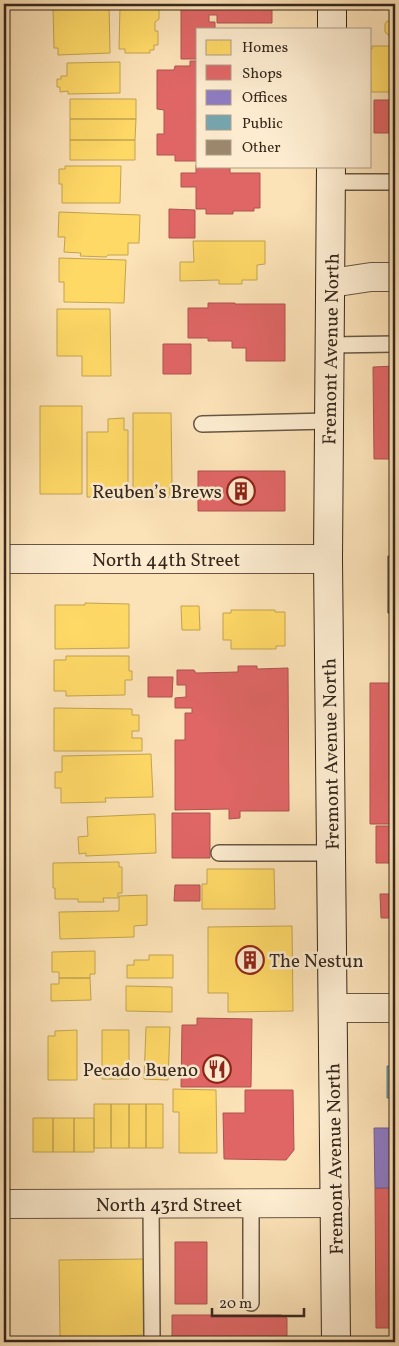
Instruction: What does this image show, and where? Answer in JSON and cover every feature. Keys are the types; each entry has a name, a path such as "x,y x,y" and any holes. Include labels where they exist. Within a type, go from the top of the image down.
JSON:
{"main road":[{"path":"332,4 332,28"},
{"name":"Fremont Avenue North","path":"331,174 328,559 336,1342"},
{"path":"330,283 371,277 395,277"},
{"name":"North 44th Street","path":"4,559 328,559"},
{"path":"333,1008 395,1008"},
{"name":"North 43rd Street","path":"4,1204 335,1203"}],"lane":[{"path":"331,174 395,182"},
{"path":"330,345 395,344"},
{"path":"202,424 329,421"},
{"path":"219,853 331,853"},
{"path":"252,1203 252,1303"},
{"path":"151,1204 152,1335"}],"building: Homes":[{"path":"61,4 109,4 110,53 58,55 58,48 54,48 53,7 61,6"},
{"path":"135,4 156,4 156,7 159,7 159,19 155,22 155,31 158,31 158,45 154,45 154,50 150,50 150,53 125,53 125,49 119,49 120,7 135,7"},
{"path":"372,4 395,4 395,9 372,10"},
{"path":"387,21 395,21 395,36 389,36 385,32"},
{"path":"372,46 395,46 395,92 372,92"},
{"path":"120,62 120,93 68,94 68,91 60,92 60,87 57,87 57,79 61,79 61,76 67,76 67,63"},
{"path":"70,99 136,99 136,119 70,119"},
{"path":"70,119 136,119 135,140 70,140"},
{"path":"70,140 135,140 135,160 70,160"},
{"path":"65,166 121,166 120,203 62,203 62,184 59,184 59,169 65,169"},
{"path":"59,212 140,215 139,243 128,243 128,255 108,255 106,257 80,256 81,253 64,252 65,237 58,237"},
{"path":"193,241 265,241 265,264 257,265 257,280 242,280 242,284 219,284 219,280 180,281 180,262 194,262"},
{"path":"59,258 126,260 124,303 64,302 64,282 59,282"},
{"path":"57,309 110,309 111,376 82,376 82,356 57,356"},
{"path":"40,406 82,406 82,494 40,494"},
{"path":"133,413 171,413 172,483 170,483 170,497 135,497 135,489 133,489"},
{"path":"124,418 124,430 128,430 128,497 87,497 87,432 108,432 108,419"},
{"path":"85,603 129,604 129,648 55,649 55,605 85,605"},
{"path":"181,606 199,606 200,630 182,630"},
{"path":"231,610 275,610 275,612 285,612 285,646 276,646 276,649 231,649 231,640 223,640 223,613 231,613"},
{"path":"66,656 129,656 129,671 132,671 132,680 125,680 125,695 66,696 66,691 54,691 54,660 66,660"},
{"path":"54,708 132,709 132,715 139,715 139,731 132,731 132,738 142,738 142,751 54,751"},
{"path":"151,754 153,797 105,798 106,802 61,803 61,788 55,788 55,772 62,772 62,756"},
{"path":"155,814 156,853 86,856 86,853 79,854 78,837 88,836 87,817"},
{"path":"119,862 119,867 122,867 122,893 118,893 118,898 103,898 104,902 78,902 78,899 55,899 53,863"},
{"path":"207,869 274,869 275,909 202,909 202,884 207,884"},
{"path":"147,895 147,925 134,926 134,937 60,939 59,912 119,911 119,896"},
{"name":"The Nestun","path":"292,926 293,1011 228,1012 228,993 208,993 208,927"},
{"path":"95,951 95,974 90,974 90,978 59,978 59,972 52,972 52,952"},
{"path":"149,955 173,955 173,978 127,978 127,965 134,965 134,960 149,960"},
{"path":"59,978 90,978 91,1000 51,1001 51,984 59,984"},
{"path":"126,986 172,987 172,1012 126,1011"},
{"path":"146,1027 170,1027 168,1080 144,1079"},
{"path":"77,1030 77,1080 48,1080 48,1036 55,1036 55,1031"},
{"path":"102,1030 129,1030 129,1079 102,1079"},
{"path":"173,1089 216,1090 217,1153 179,1153 179,1112 173,1112"},
{"path":"94,1104 111,1104 111,1148 94,1148"},
{"path":"111,1104 129,1104 129,1148 111,1148"},
{"path":"129,1104 146,1104 146,1148 129,1148"},
{"path":"146,1104 163,1104 163,1148 146,1148"},
{"path":"33,1118 53,1118 53,1152 33,1152"},
{"path":"53,1118 74,1118 74,1152 53,1152"},
{"path":"74,1118 94,1118 94,1152 74,1152"},
{"path":"144,1259 145,1335 120,1336 120,1338 60,1339 59,1260"}],"building: Shops":[{"path":"181,4 272,4 272,23 217,23 217,15 209,15 209,22 215,22 215,28 196,28 196,59 181,59"},
{"path":"190,61 196,61 196,161 175,161 175,155 157,155 157,134 164,134 164,110 157,109 157,70 174,70 175,66 190,66"},
{"path":"374,100 395,100 395,133 374,133"},
{"path":"196,168 230,168 230,173 260,173 260,208 254,208 254,211 233,211 233,214 206,214 206,209 196,209 196,187 181,187 181,173 196,173"},
{"path":"169,209 195,210 195,238 169,238"},
{"path":"208,303 285,304 285,361 246,361 246,348 232,348 232,341 208,341 208,338 188,338 188,308 208,308"},
{"path":"163,344 191,344 191,374 163,374"},
{"path":"395,366 395,459 374,459 373,367"},
{"name":"Reuben’s Brews","path":"198,471 285,471 285,511 198,511"},
{"path":"238,666 257,666 257,669 288,668 289,811 240,811 240,818 229,819 229,809 175,810 175,740 185,740 185,713 192,713 192,708 175,708 175,698 186,697 186,685 177,685 177,670 194,670 196,673 238,672"},
{"path":"148,677 173,677 172,697 148,697"},
{"path":"370,683 395,683 395,824 370,824"},
{"path":"172,813 210,813 210,858 172,858"},
{"path":"376,826 395,826 395,863 376,863"},
{"path":"175,885 200,885 200,901 174,901"},
{"path":"380,894 395,894 395,918 381,918"},
{"name":"Pecado Bueno","path":"197,1018 252,1019 251,1087 181,1087 182,1025 197,1025"},
{"path":"245,1090 293,1090 294,1150 286,1160 224,1159 223,1113 245,1113"},
{"path":"375,1188 395,1188 395,1328 376,1328"},
{"path":"175,1242 207,1242 207,1304 175,1304"},
{"path":"172,1315 281,1315 287,1318 287,1341 172,1342"}],"building: Offices":[{"path":"374,1128 395,1128 395,1188 375,1188"}],"building: Public":[{"path":"395,1048 395,1098 387,1098 387,1066 390,1066 390,1049"}],"building: Other":[{"path":"388,556 395,556 395,613 388,613"}],"place":[{"name":"Reuben’s Brews","path":"241,491"},
{"name":"The Nestun","path":"250,960"},
{"name":"Pecado Bueno","path":"217,1069"}]}
